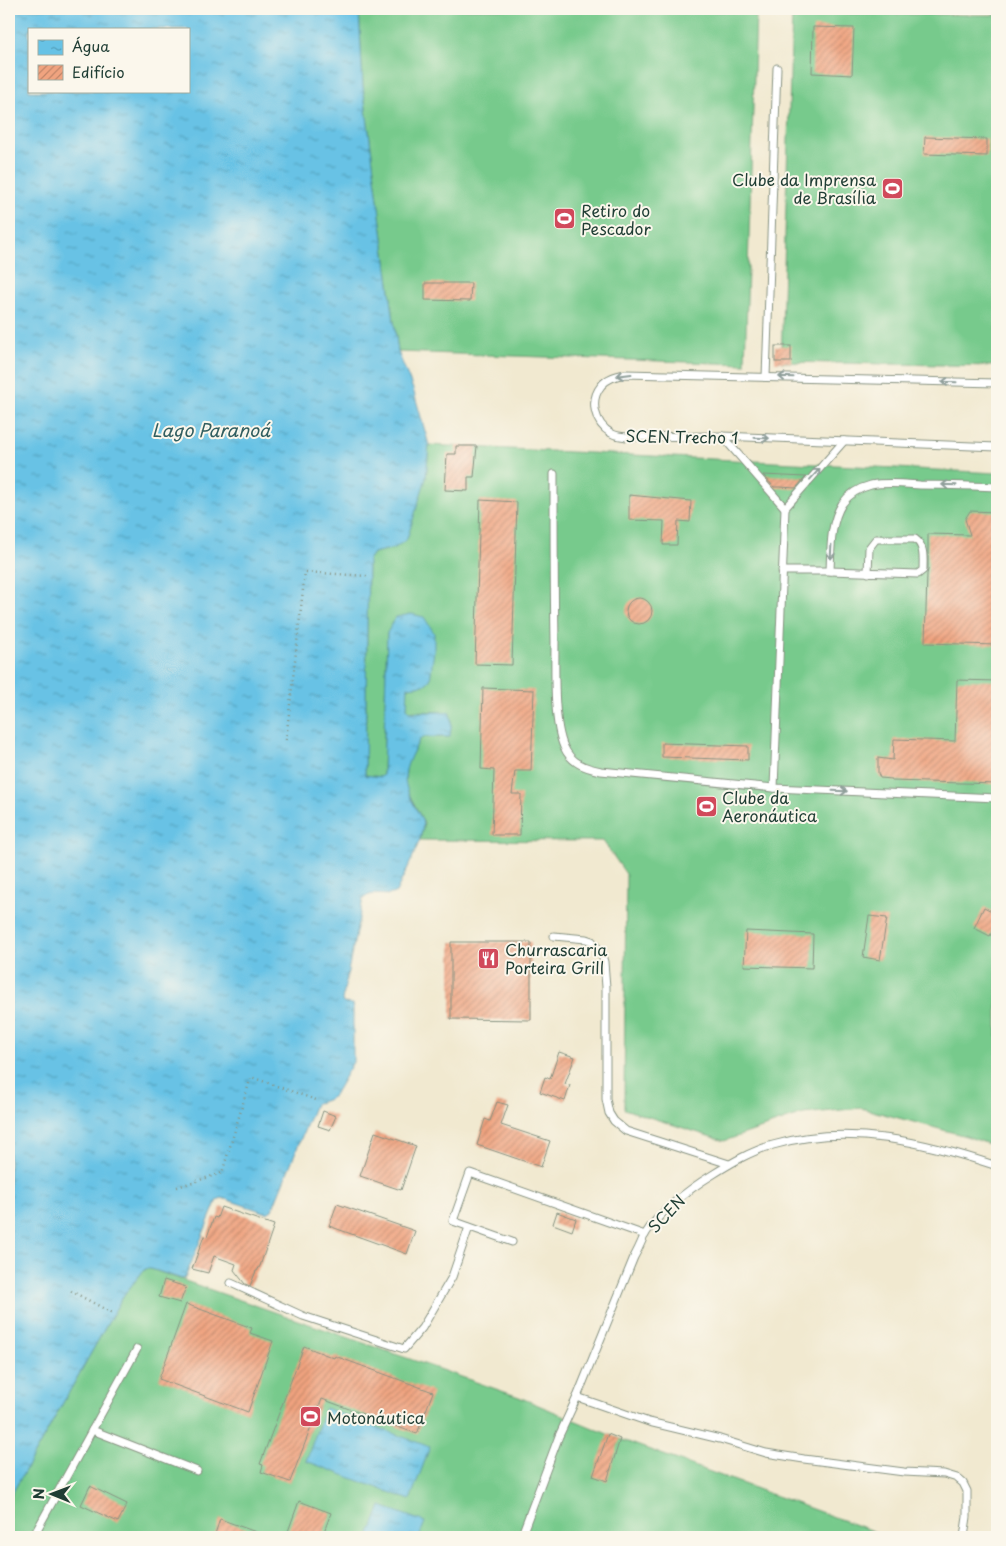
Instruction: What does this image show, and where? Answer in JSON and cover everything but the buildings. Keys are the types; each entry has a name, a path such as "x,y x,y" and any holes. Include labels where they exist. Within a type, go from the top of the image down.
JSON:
{"lane":[{"path":"766,377 777,68"},
{"name":"SCEN Trecho 1","path":"997,383 625,374 612,377 601,386 595,400 596,415 602,426 612,434 626,437 722,436 997,447"},
{"path":"722,436 785,508"},
{"path":"774,788 785,508 844,441"},
{"path":"554,474 555,682 561,736 568,754 575,762 590,769 601,771 774,788 997,798"},
{"path":"830,571 836,518 846,498 861,488 870,485 895,484 997,487"},
{"path":"782,571 830,571 868,573 918,574 923,570 921,543 915,539 876,539 869,548 868,573"},
{"path":"554,936 592,941 601,952 604,962 606,988 606,1099 609,1113 614,1121 626,1131 641,1137 729,1164"},
{"name":"SCEN","path":"521,1537 559,1436 645,1235 663,1214 701,1181 729,1164 773,1145 806,1138 862,1135 919,1144 997,1166"},
{"path":"512,1242 453,1221 470,1173 645,1235"},
{"path":"231,1283 303,1316 404,1349 422,1328 452,1277 469,1226"},
{"path":"33,1537 136,1349"},
{"path":"576,1397 649,1422 720,1439 766,1453 904,1472 944,1474 957,1478 963,1483 967,1491 968,1518 964,1537"},
{"path":"92,1430 197,1471"}],"path":[{"path":"286,740 305,572 367,576"},
{"path":"176,1187 222,1173 251,1077 319,1101"},
{"path":"71,1291 114,1314"}],"green space":[{"name":"Retiro do Pescador","path":"359,9 756,12 745,364 398,352 363,86"},
{"name":"Clube da Imprensa de Brasília","path":"792,13 997,15 997,366 781,362"},
{"name":"Clube da Aeronáutica","path":"429,445 997,473 997,1147 966,1136 861,1108 803,1114 724,1141 624,1109 626,874 603,841 420,840 424,823 405,786 406,767 420,739 424,737 448,737 449,712 408,711 407,689 411,686 424,685 387,633 383,775 381,777 365,775 368,560 373,553 395,548 426,478"},
{"name":"Motonáutica","path":"148,1268 519,1397 617,1438 889,1537 9,1537 9,1499 123,1296 144,1270"}],"water":[{"name":"Lago Paranoá","path":"9,9 359,9 363,86 398,352 413,389 429,445 426,478 407,539 395,548 373,553 368,560 365,775 381,777 383,775 387,633 396,617 411,614 424,617 434,633 434,651 430,680 424,685 408,687 407,708 408,711 412,712 449,712 451,721 450,736 424,737 420,739 408,763 405,780 410,797 422,820 423,826 414,855 396,892 388,895 375,894 363,899 342,1000 343,1003 352,1004 353,1008 353,1062 334,1095 315,1104 272,1210 267,1213 222,1198 217,1200 185,1278 182,1279 148,1268 144,1270 123,1296 9,1499"},
{"path":"325,1408 430,1447 410,1500 306,1461"},
{"path":"381,1506 425,1522 419,1537 369,1537"}],"place":[{"name":"Clube da Imprensa de Brasília","path":"892,188"},
{"name":"Retiro do Pescador","path":"565,219"},
{"name":"Clube da Aeronáutica","path":"706,806"},
{"name":"Churrascaria Porteira Grill","path":"489,958"},
{"name":"Motonáutica","path":"311,1417"}]}
